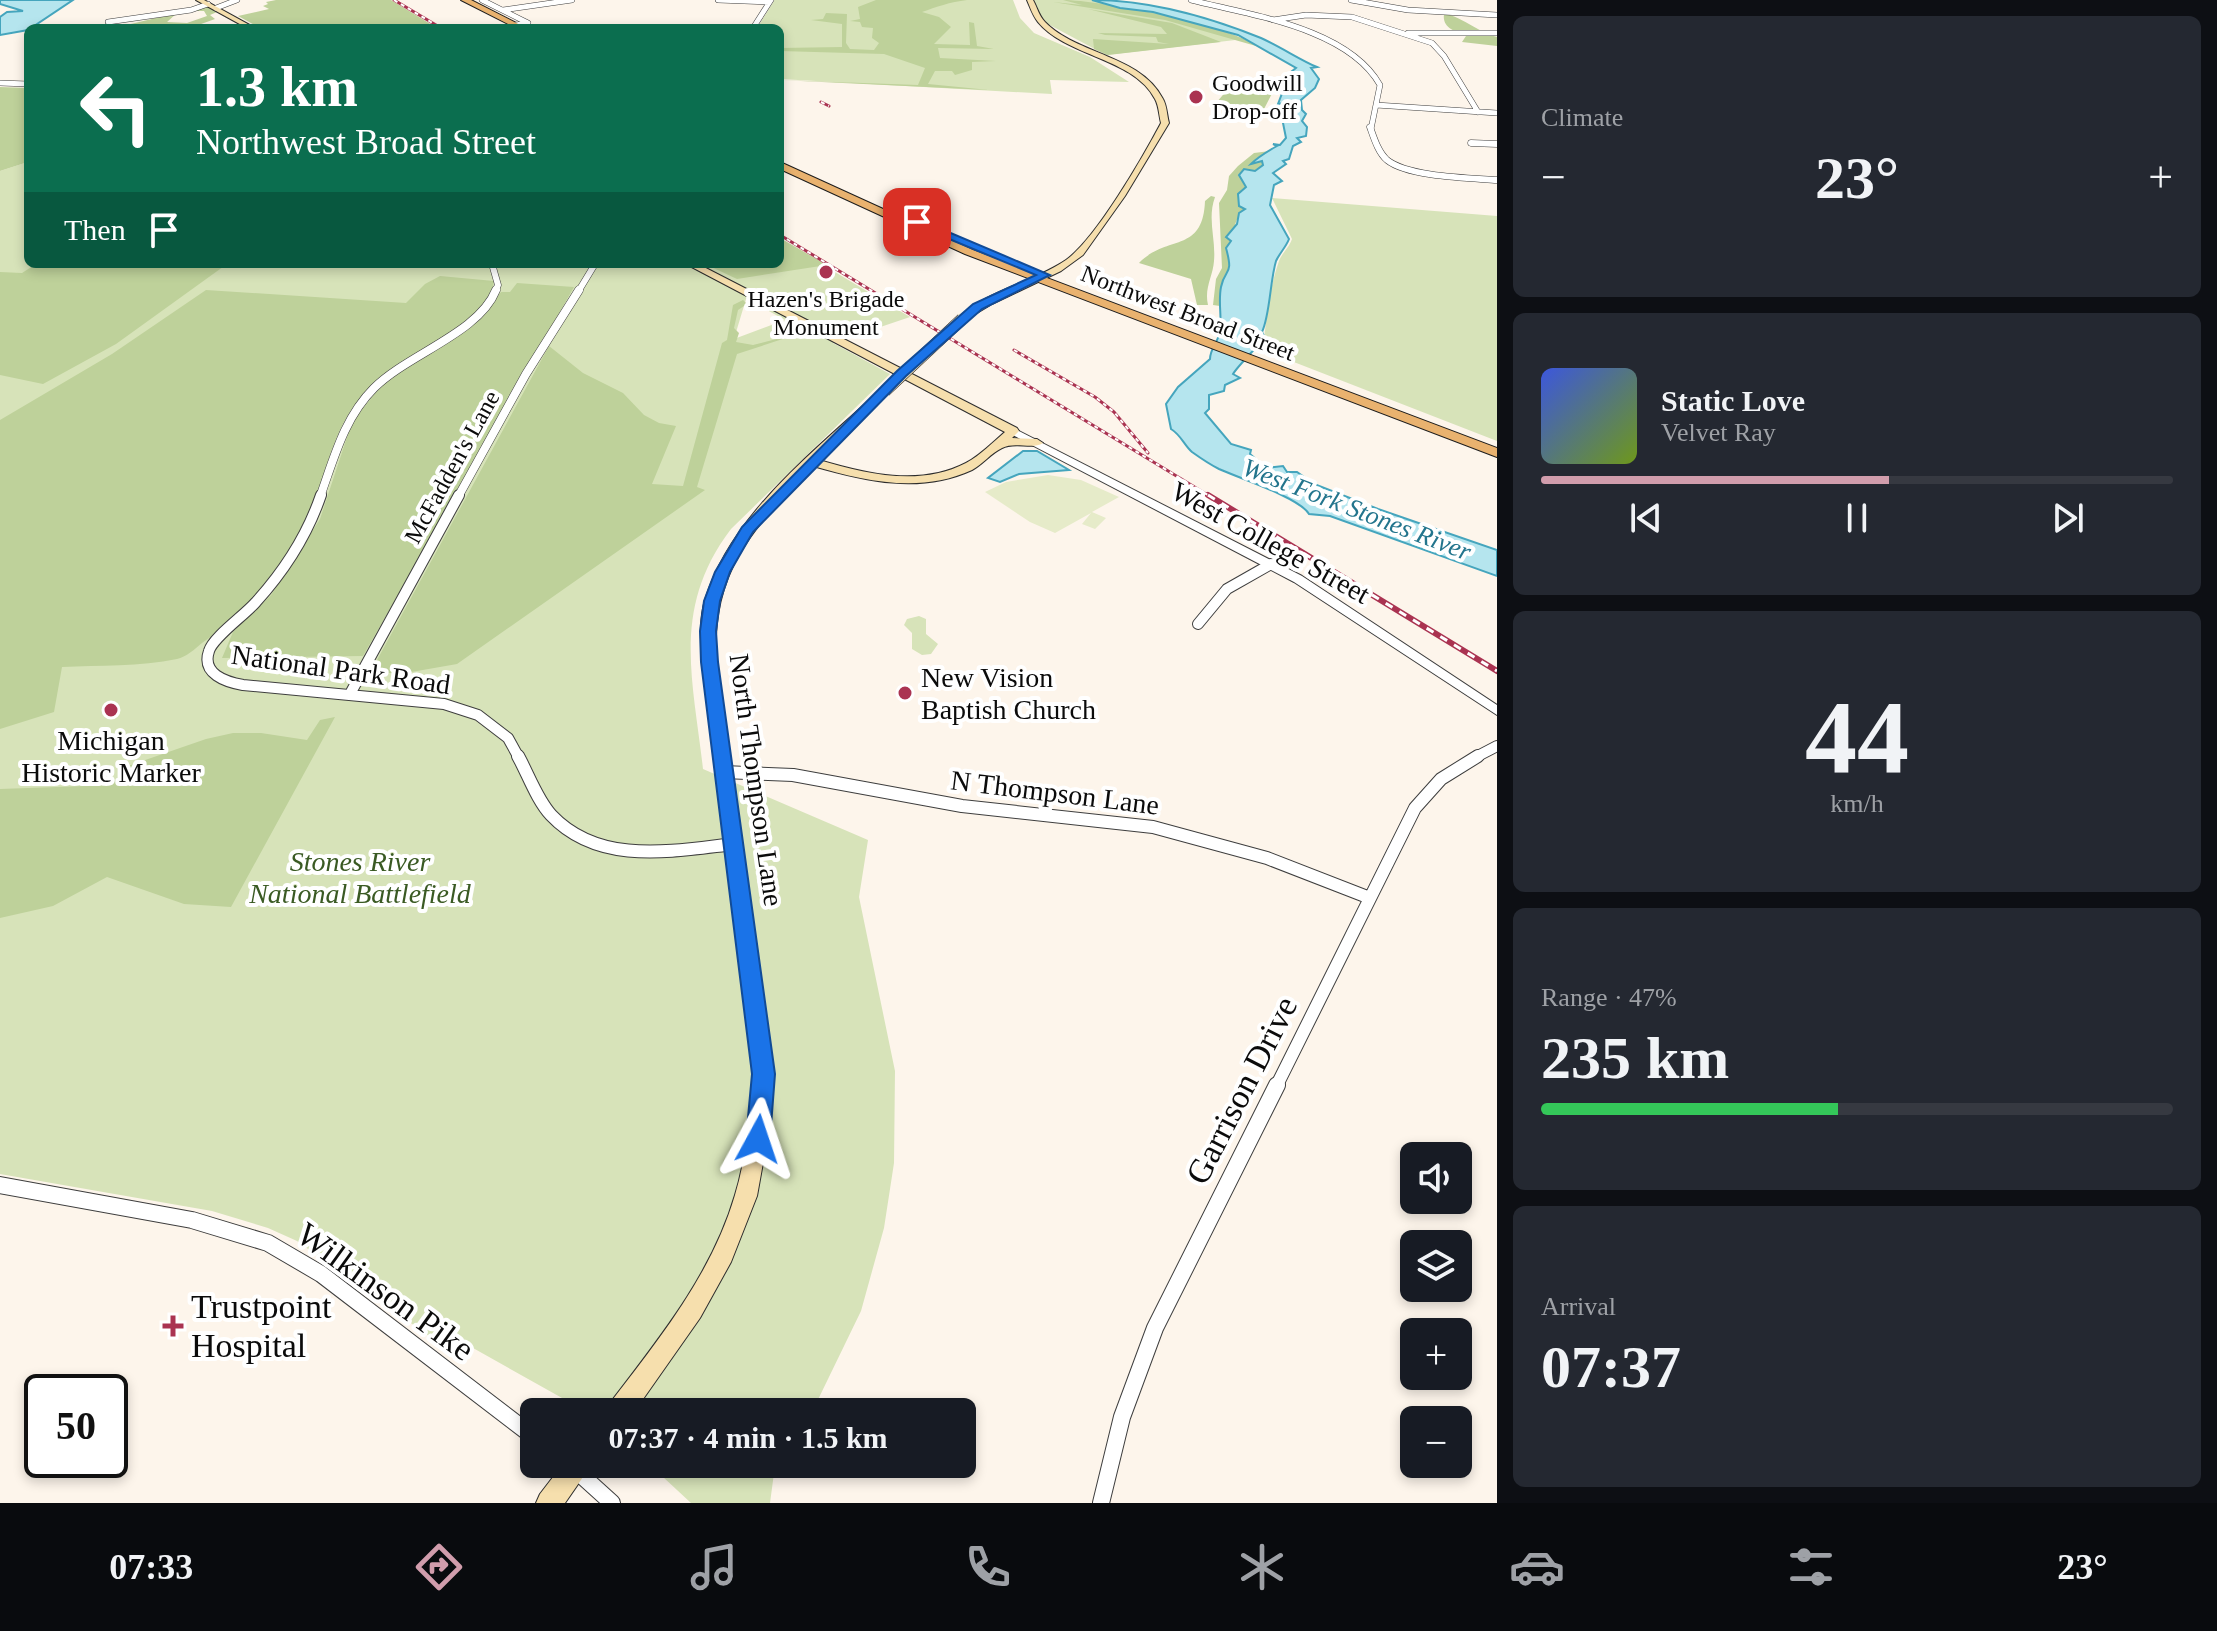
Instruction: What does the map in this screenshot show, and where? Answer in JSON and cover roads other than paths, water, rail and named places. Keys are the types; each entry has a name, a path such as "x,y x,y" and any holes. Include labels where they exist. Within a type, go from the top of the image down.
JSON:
{"main road":[{"path":"199,0 245,24"},
{"name":"North Thompson Lane","path":"630,1398 682,1329 717,1265 745,1197 758,1139 763,1074 709,662 708,631 712,601 722,572 747,530 885,391 962,319 995,297 1069,263 1085,249 1161,132 1165,111 1155,92 1141,79 1042,24 1032,12 1030,0"},
{"path":"467,1 508,24"},
{"name":"Northwest Broad Street","path":"784,163 875,208 1041,277 1271,364 1497,443"},
{"path":"699,268 1013,431 969,466 920,479 866,477 813,462"},
{"name":"Northwest Broad Street","path":"1271,364 1497,453"},
{"path":"994,447 1018,440 1037,443"},
{"path":"549,1503 566,1478"}],"street":[{"path":"216,8 237,0"},
{"path":"503,10 572,0"},
{"path":"718,0 770,1"},
{"path":"1191,0 1319,35 1371,67 1380,85 1370,128 1380,152 1389,162 1432,175 1497,180"},
{"path":"1351,0 1408,10 1497,15"},
{"path":"1352,17 1394,0"},
{"path":"467,1 503,10 528,23 524,24"},
{"path":"756,24 770,1"},
{"path":"108,22 191,10 208,4"},
{"path":"1271,21 1306,15 1352,17 1437,47 1478,112"},
{"path":"1404,33 1497,33"},
{"path":"0,83 24,84"},
{"path":"1376,105 1497,113"},
{"path":"1471,143 1497,144"},
{"name":"National Park Road","path":"493,268 498,285 481,312 461,329 400,365 361,402 338,441 321,500 306,536 258,601 213,642 208,652 210,670 227,682 444,704 478,715 508,738 549,813 571,833 606,848 656,853 734,844"},
{"name":"McFadden's Lane","path":"350,694 526,374 592,268"},
{"name":"West College Street","path":"1013,431 1325,595 1497,711"},
{"path":"1198,624 1227,589 1271,564"},
{"name":"Garrison Drive","path":"1101,1503 1122,1417 1155,1328 1370,898 1426,792 1461,763 1497,746"},
{"name":"N Thompson Lane","path":"724,772 793,775 962,806 1153,827 1267,858 1370,898"},
{"name":"Wilkinson Pike","path":"0,1185 192,1220 268,1243 321,1274 520,1426"},
{"path":"586,1478 612,1503"}],"water":[{"path":"0,0 73,0 37,24 24,24 24,31 0,35 0,17 7,12 23,11 0,4"},
{"name":"West Fork Stones River","path":"1092,0 1156,6 1221,23 1261,38 1317,67 1311,68 1319,79 1315,88 1301,100 1302,110 1306,114 1302,121 1307,127 1306,136 1297,138 1301,142 1293,146 1289,159 1283,161 1286,164 1273,173 1282,181 1274,185 1270,205 1289,239 1276,261 1262,332 1264,336 1259,338 1261,342 1233,374 1240,378 1225,385 1224,391 1209,395 1209,409 1205,413 1231,444 1251,450 1250,454 1266,468 1283,466 1287,472 1297,472 1314,484 1497,550 1497,576 1330,516 1309,514 1294,501 1209,463 1192,452 1171,429 1166,404 1178,387 1210,359 1219,335 1220,293 1229,268 1226,248 1231,241 1226,237 1237,224 1239,213 1245,209 1239,206 1238,194 1246,187 1239,175 1244,169 1255,171 1263,165 1262,161 1251,164 1277,146 1273,144 1280,145 1286,138 1282,118 1286,111 1285,103 1278,104 1286,83 1292,77 1291,72 1296,68 1238,35 1153,12 1120,8"},
{"path":"1023,451 1037,451 1069,470 1019,474 1000,482 988,478"}],"railway":[{"path":"394,0 434,24"},
{"path":"821,102 829,106"},
{"path":"784,237 1211,497"},
{"path":"1014,350 1095,397 1114,412 1148,453"},
{"path":"1208,495 1497,671"}],"place":[{"name":"Goodwill Drop-off","path":"1196,97"},
{"name":"Hazen's Brigade Monument","path":"826,272"},
{"name":"New Vision Baptish Church","path":"905,693"},
{"name":"Michigan Historic Marker","path":"111,710"},
{"name":"Trustpoint Hospital","path":"173,1326"}],"park label":[{"name":"Stones River National Battlefield","path":"360,877"}]}
